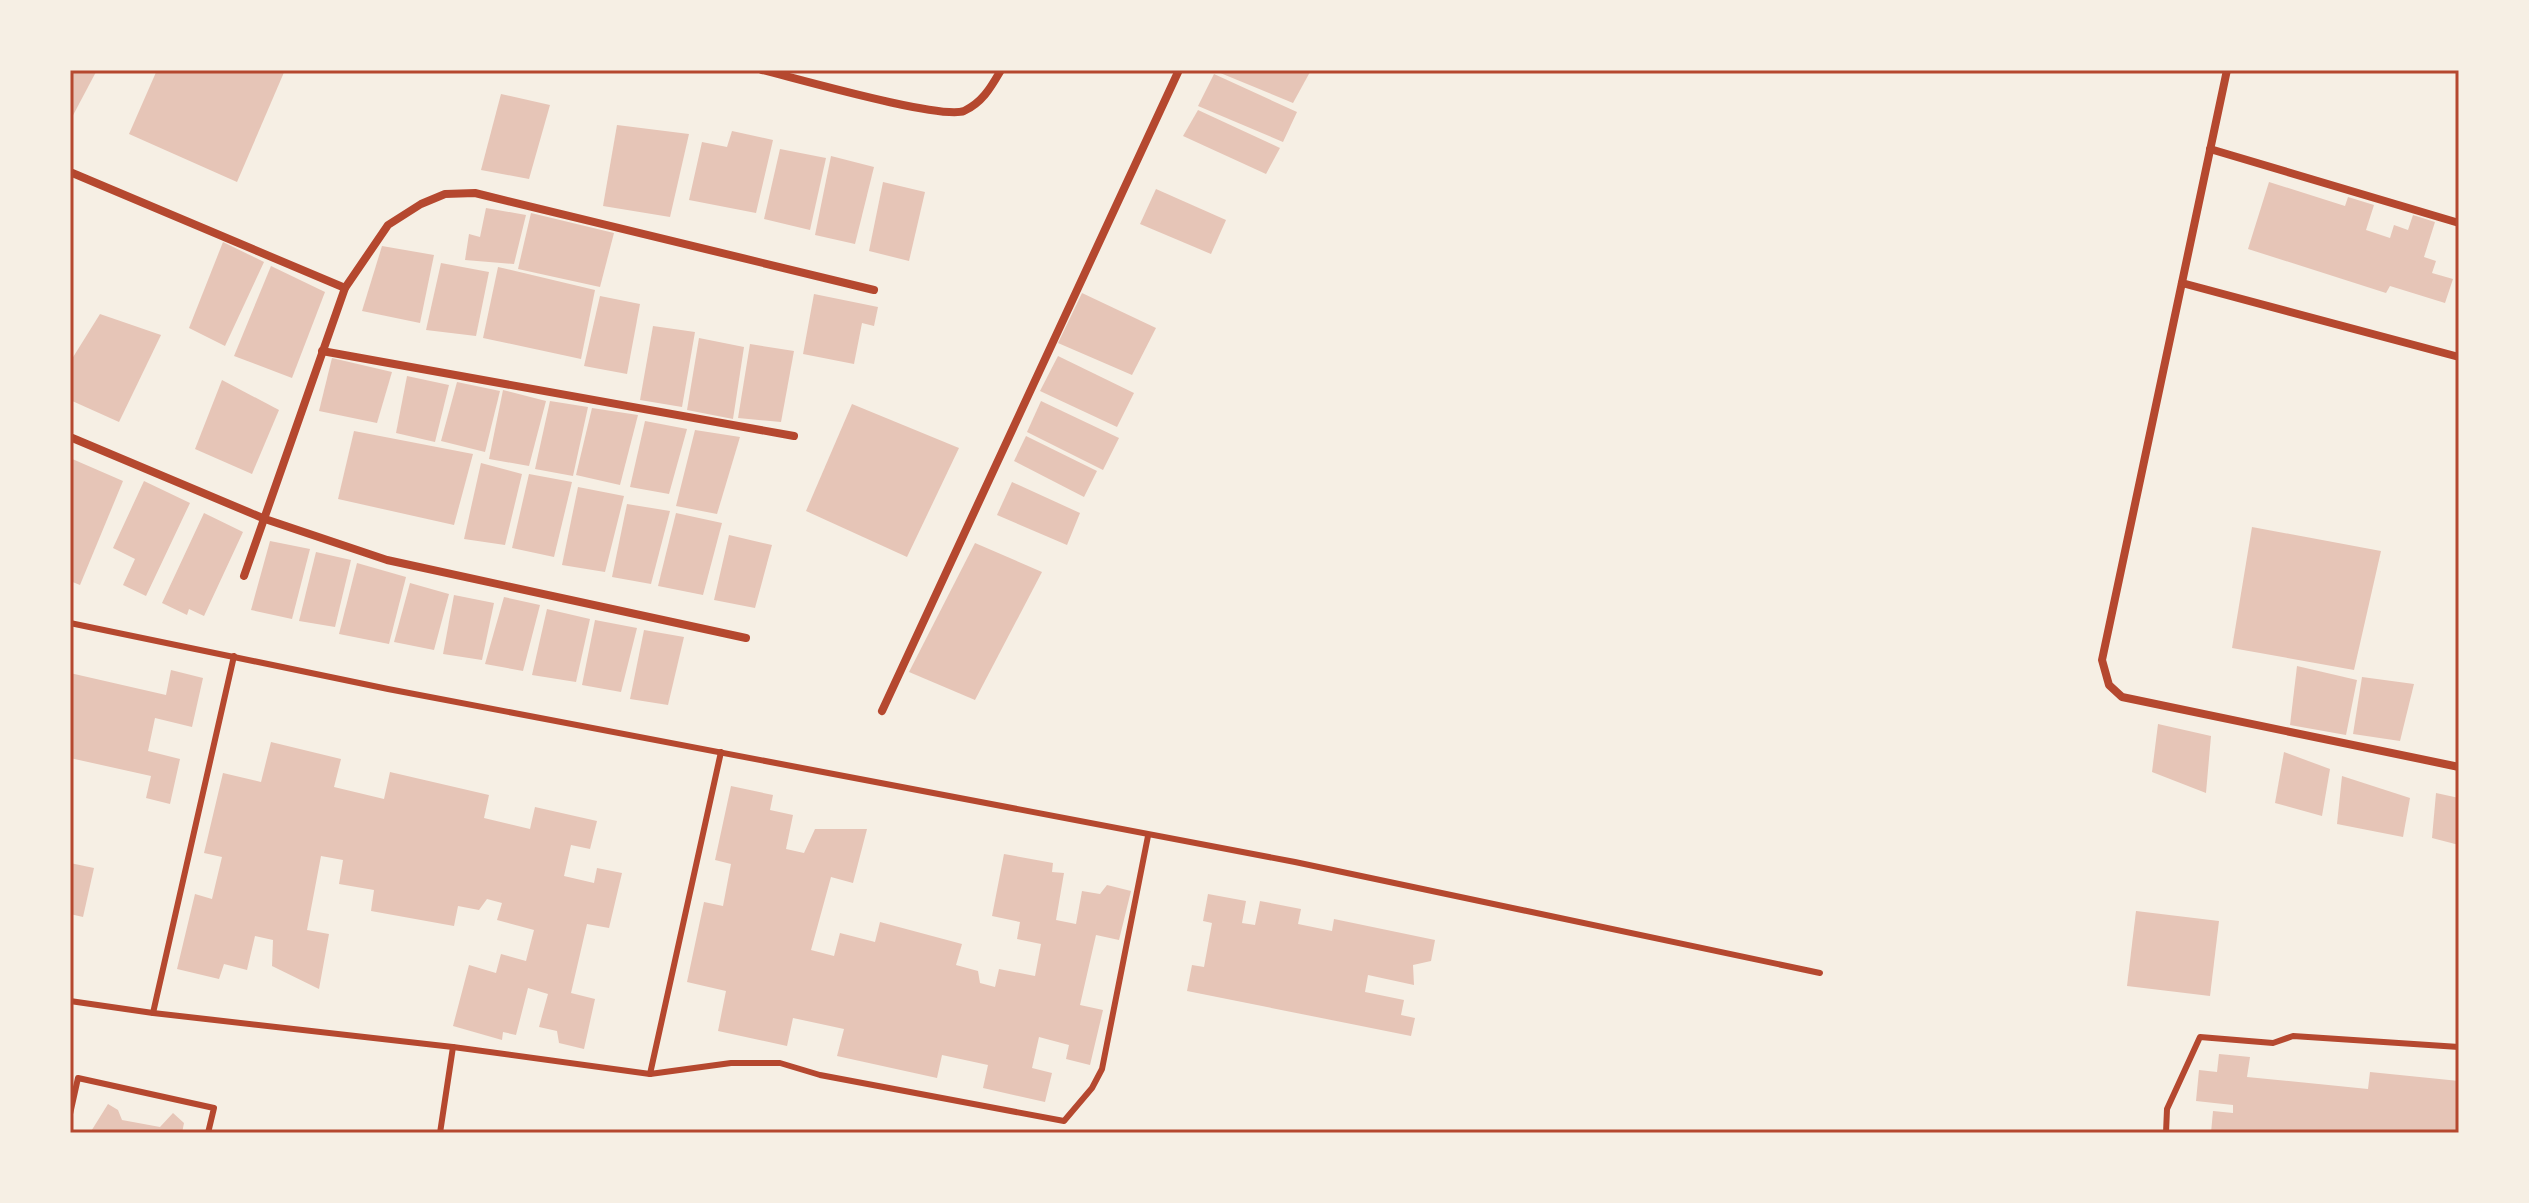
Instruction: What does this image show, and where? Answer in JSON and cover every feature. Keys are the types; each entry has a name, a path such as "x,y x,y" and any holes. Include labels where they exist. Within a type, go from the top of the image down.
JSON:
{"street":[{"path":"762,70 915,108 961,112 984,98 1001,70"},
{"path":"882,711 1179,70"},
{"path":"2227,70 2102,660 2109,685 2122,697 2459,767"},
{"path":"2210,149 2459,223"},
{"path":"70,172 345,288"},
{"path":"244,576 345,288 388,225 421,204 445,194 475,193 874,290"},
{"path":"2182,283 2459,356"},
{"path":"322,351 794,436"},
{"path":"70,437 265,519 387,560 746,638"}],"lane":[{"path":"70,623 1148,836 1295,862 1820,973"},
{"path":"153,1013 234,656"},
{"path":"650,1074 721,752"},
{"path":"70,1001 650,1074 731,1063 780,1063 820,1075 1064,1121 1092,1088 1102,1069 1148,836"},
{"path":"2166,1133 2167,1109 2200,1037 2273,1043 2293,1036 2459,1047"},
{"path":"440,1133 453,1047"},
{"path":"70,1114 78,1078 214,1108 208,1133"}],"building":[{"path":"70,70 97,70 70,121"},
{"path":"157,70 285,70 237,182 129,134"},
{"path":"1213,70 1306,70 1310,72 1293,103"},
{"path":"1214,74 1297,112 1283,142 1198,106"},
{"path":"501,94 550,105 529,179 481,170"},
{"path":"1198,110 1280,148 1266,174 1183,136"},
{"path":"617,125 689,134 670,217 603,206"},
{"path":"732,131 773,140 756,213 689,200 702,142 727,147"},
{"path":"780,149 826,158 810,230 764,219"},
{"path":"831,156 874,167 855,244 815,235"},
{"path":"883,182 925,192 909,261 869,251"},
{"path":"2269,182 2345,206 2348,197 2374,205 2366,230 2390,238 2394,225 2408,230 2413,215 2435,222 2424,257 2436,261 2432,273 2453,279 2445,303 2390,286 2386,293 2248,249"},
{"path":"1156,189 1226,220 1211,254 1140,224"},
{"path":"486,208 526,215 514,264 465,260 469,234 480,237"},
{"path":"531,213 614,233 600,287 518,269"},
{"path":"223,242 264,262 225,346 189,328"},
{"path":"382,246 434,255 420,323 362,311"},
{"path":"441,263 489,272 476,336 426,330"},
{"path":"271,266 325,292 292,378 234,356"},
{"path":"498,267 595,290 581,359 483,338"},
{"path":"1082,293 1156,328 1132,375 1058,343"},
{"path":"814,294 878,307 874,326 862,323 854,364 803,354"},
{"path":"600,296 640,304 627,374 584,366"},
{"path":"100,314 161,335 119,422 70,400 70,362"},
{"path":"653,326 695,332 682,407 640,400"},
{"path":"699,338 744,347 733,419 687,410"},
{"path":"750,344 794,351 781,422 738,418"},
{"path":"1058,356 1134,393 1117,427 1040,391"},
{"path":"332,358 392,372 377,423 319,411"},
{"path":"407,376 449,385 435,442 396,433"},
{"path":"222,380 279,410 252,474 195,449"},
{"path":"457,382 500,391 485,452 441,441"},
{"path":"503,390 546,401 529,466 489,459"},
{"path":"550,401 588,407 573,476 535,469"},
{"path":"1041,401 1119,438 1103,470 1027,432"},
{"path":"852,404 959,448 907,557 806,511"},
{"path":"592,408 638,415 620,485 576,475"},
{"path":"645,421 687,429 669,494 630,487"},
{"path":"695,430 740,437 717,514 676,506"},
{"path":"354,431 473,454 454,525 338,499"},
{"path":"1026,436 1097,471 1084,497 1014,461"},
{"path":"70,458 123,481 80,585 70,581"},
{"path":"481,463 522,474 505,545 464,539"},
{"path":"529,474 572,482 554,557 512,548"},
{"path":"144,481 190,503 146,596 123,585 135,559 113,548"},
{"path":"1012,482 1080,513 1067,545 997,515"},
{"path":"578,487 624,496 605,572 562,565"},
{"path":"627,504 670,511 651,584 612,577"},
{"path":"204,513 243,532 204,616 189,609 187,615 162,603"},
{"path":"676,513 722,523 703,595 658,586"},
{"path":"2252,527 2381,551 2354,670 2232,648"},
{"path":"729,535 772,545 755,608 714,600"},
{"path":"270,541 310,549 292,619 251,610"},
{"path":"975,543 1042,572 975,700 909,672"},
{"path":"316,552 351,560 335,627 299,621"},
{"path":"357,563 406,577 389,644 339,634"},
{"path":"410,583 449,594 434,650 394,642"},
{"path":"454,595 494,603 482,660 443,654"},
{"path":"504,597 540,605 523,671 485,664"},
{"path":"547,609 590,619 576,682 532,675"},
{"path":"595,620 637,628 621,692 582,685"},
{"path":"644,630 684,637 668,705 630,699"},
{"path":"2297,666 2357,680 2346,735 2290,725"},
{"path":"171,670 203,678 192,727 155,718 148,751 180,759 170,804 146,798 151,776 70,758 70,673 166,695"},
{"path":"2362,677 2414,684 2400,741 2353,734"},
{"path":"2158,724 2211,736 2206,793 2152,772"},
{"path":"271,742 341,759 334,787 384,799 390,772 489,795 484,818 530,829 535,807 597,821 590,849 571,845 564,876 594,883 597,868 622,873 609,928 587,924 571,993 595,999 584,1049 559,1043 557,1031 539,1027 548,994 528,988 516,1035 503,1032 502,1040 453,1026 469,965 496,973 501,954 526,961 534,930 497,920 502,903 487,899 479,910 458,906 454,926 371,911 374,890 339,884 343,860 321,856 307,930 329,934 319,989 272,966 273,940 255,936 247,970 224,964 219,979 177,969 195,894 212,899 222,857 204,853 223,773 261,782"},
{"path":"2284,752 2330,769 2322,816 2275,803"},
{"path":"2342,776 2410,798 2403,837 2337,824"},
{"path":"731,786 773,795 770,810 793,815 786,849 804,853 815,829 867,829 853,883 831,877 811,950 834,956 840,933 875,942 880,922 962,944 956,965 978,971 980,983 995,987 999,969 1035,976 1041,944 1017,939 1020,922 992,916 1004,854 1053,863 1052,872 1064,873 1056,920 1076,924 1082,891 1100,894 1107,885 1131,891 1119,940 1096,935 1080,1005 1103,1010 1090,1065 1066,1059 1069,1045 1039,1037 1032,1068 1052,1073 1045,1102 983,1088 988,1065 942,1055 937,1078 837,1056 844,1029 793,1018 787,1046 718,1031 726,991 687,982 704,902 723,906 731,864 715,860"},
{"path":"2436,793 2459,798 2459,845 2432,838"},
{"path":"70,863 94,868 83,917 70,914"},
{"path":"1208,894 1246,901 1242,923 1255,925 1260,901 1301,909 1298,924 1332,931 1334,919 1435,940 1431,961 1413,965 1414,985 1368,975 1365,992 1404,1000 1401,1015 1415,1018 1411,1036 1187,991 1192,965 1204,967 1212,923 1203,921"},
{"path":"2136,911 2219,921 2210,996 2127,986"},
{"path":"2219,1054 2250,1057 2247,1077 2368,1089 2370,1072 2459,1081 2459,1133 2211,1133 2213,1111 2233,1113 2233,1105 2196,1101 2199,1070 2217,1072"},
{"path":"108,1104 118,1110 122,1120 160,1127 173,1113 184,1123 182,1133 90,1133"}]}
